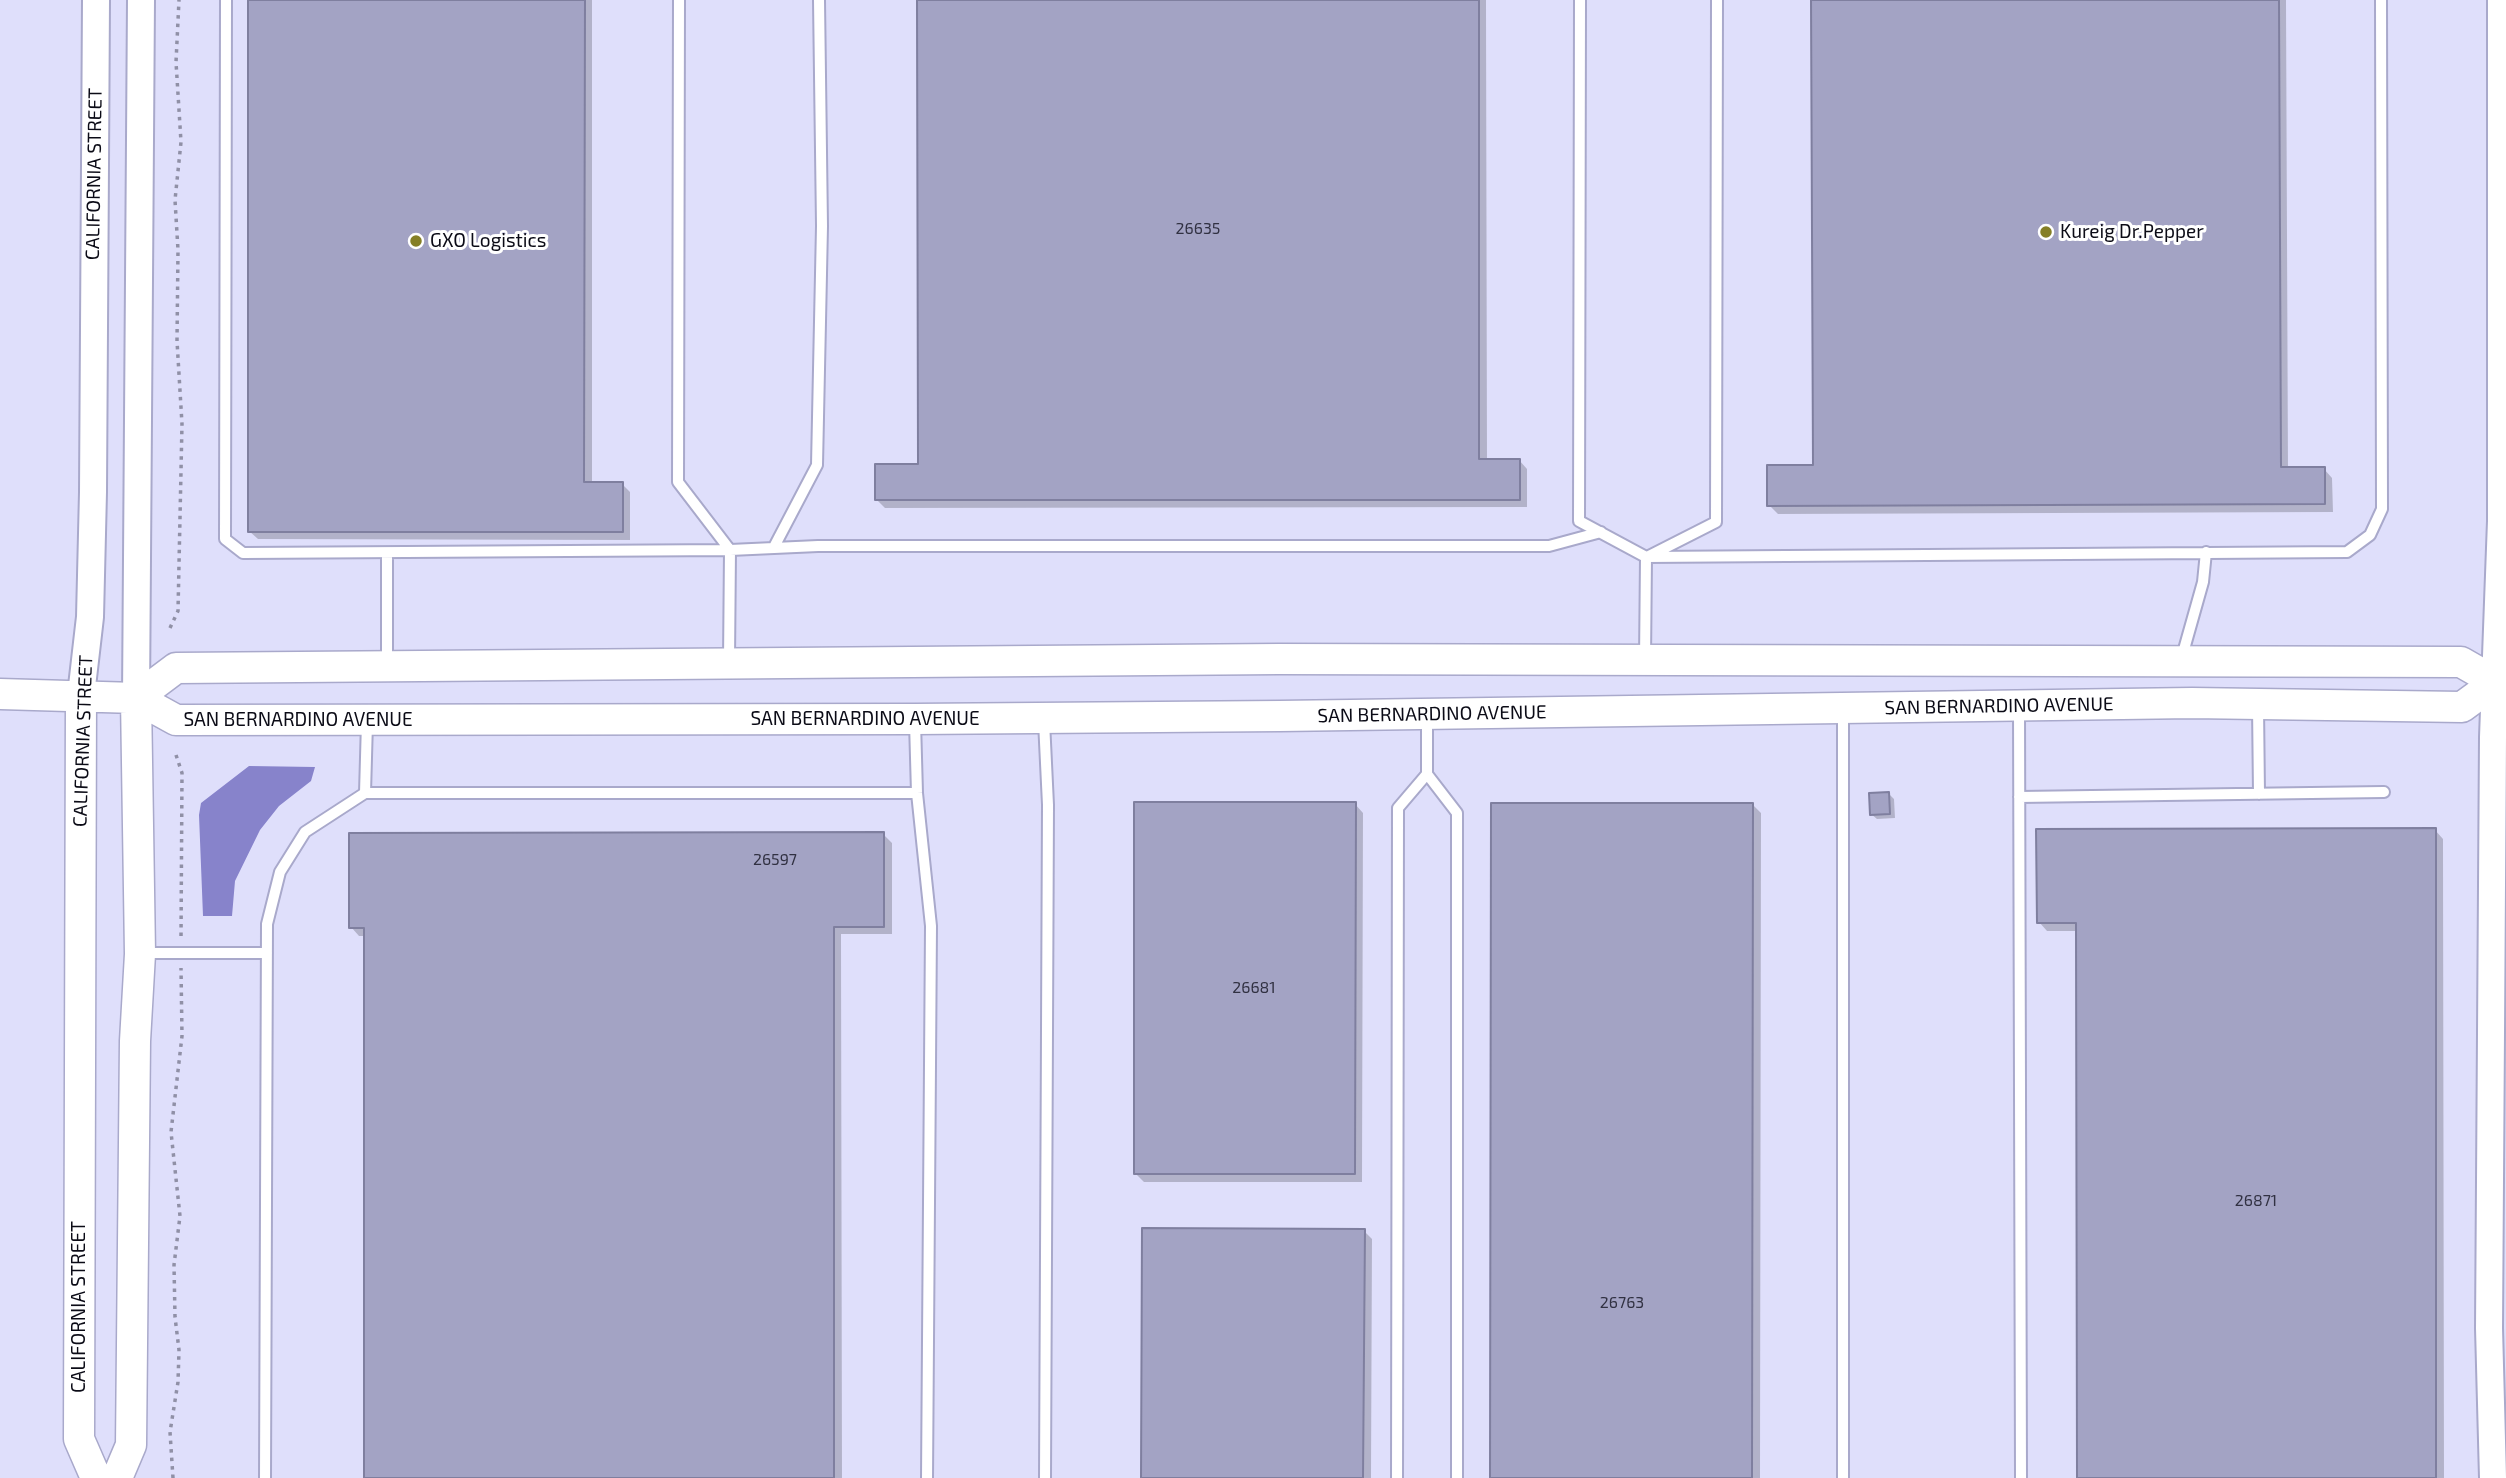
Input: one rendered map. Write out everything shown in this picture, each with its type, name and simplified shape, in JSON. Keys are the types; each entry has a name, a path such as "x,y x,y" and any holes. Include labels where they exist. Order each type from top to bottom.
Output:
{"main road":[{"path":"0,694 136,698 176,668 1279,659 2461,662 2501,682"},
{"name":"SAN BERNARDINO AVENUE","path":"136,698 176,720 915,719 2019,705 2462,706 2501,682"},
{"name":"CALIFORNIA STREET","path":"81,695 79,1438 96,1478"},
{"path":"117,1478 131,1444 135,1041 140,954 136,698"}],"street":[{"name":"CALIFORNIA STREET","path":"81,695 90,617 93,492 96,0"},
{"path":"136,698 141,0"},
{"path":"2493,1478 2493,737 2501,682 2501,0"}],"lane":[{"path":"226,0 225,539 243,553 730,550 774,547 1549,545 1601,532"},
{"path":"679,0 678,482 730,550 729,664"},
{"path":"774,547 817,465 822,226 819,0"},
{"path":"1580,0 1579,521 1646,557 2347,552 2370,535 2382,509 2381,0"},
{"path":"1646,557 1716,522 1717,0"},
{"path":"2180,663 2203,582 2206,552"},
{"path":"387,553 387,666"},
{"path":"1646,557 1646,660"},
{"path":"2258,704 2259,794"},
{"path":"2019,705 2021,1478"},
{"path":"1843,708 1843,1478"},
{"path":"1427,714 1427,774 1457,813 1457,1478"},
{"path":"1044,718 1048,805 1045,1478"},
{"path":"915,719 916,793 931,926 927,1478"},
{"path":"365,793 367,721"},
{"path":"1397,1478 1398,808 1427,774"},
{"path":"2019,797 2384,792"},
{"path":"265,1478 267,924 280,872 305,832 365,793 916,793"},
{"path":"140,954 267,953"}],"path":[{"path":"170,628 177,611 182,424 177,341 175,200 181,142 176,62 179,0"},
{"path":"173,1478 170,1432 178,1382 179,1350 174,1265 180,1216 171,1132 182,1036 183,773 176,755"}],"shaded area":[{"path":"249,766 315,767 311,781 279,806 260,830 235,881 232,916 203,916 199,815 201,803"}],"building":[{"name":"GXO Logistics","path":"248,0 585,0 584,482 623,482 623,532 248,532"},
{"path":"917,0 1479,0 1479,459 1520,459 1520,500 875,500 875,464 918,464"},
{"name":"Kureig Dr.Pepper","path":"1811,0 2279,0 2281,467 2325,467 2325,504 1767,506 1767,465 1813,465"},
{"path":"1889,792 1890,814 1870,815 1869,793"},
{"path":"1134,802 1356,802 1355,1174 1134,1174"},
{"path":"1491,803 1753,803 1752,1478 1490,1478"},
{"path":"2436,828 2436,1478 2077,1478 2076,923 2037,923 2036,829"},
{"path":"884,832 884,927 834,927 834,1478 364,1478 364,928 349,928 349,833"},
{"path":"1142,1228 1365,1229 1363,1478 1141,1478"}],"place":[{"name":"Kureig Dr.Pepper","path":"2046,232"},
{"name":"GXO Logistics","path":"416,241"}]}
